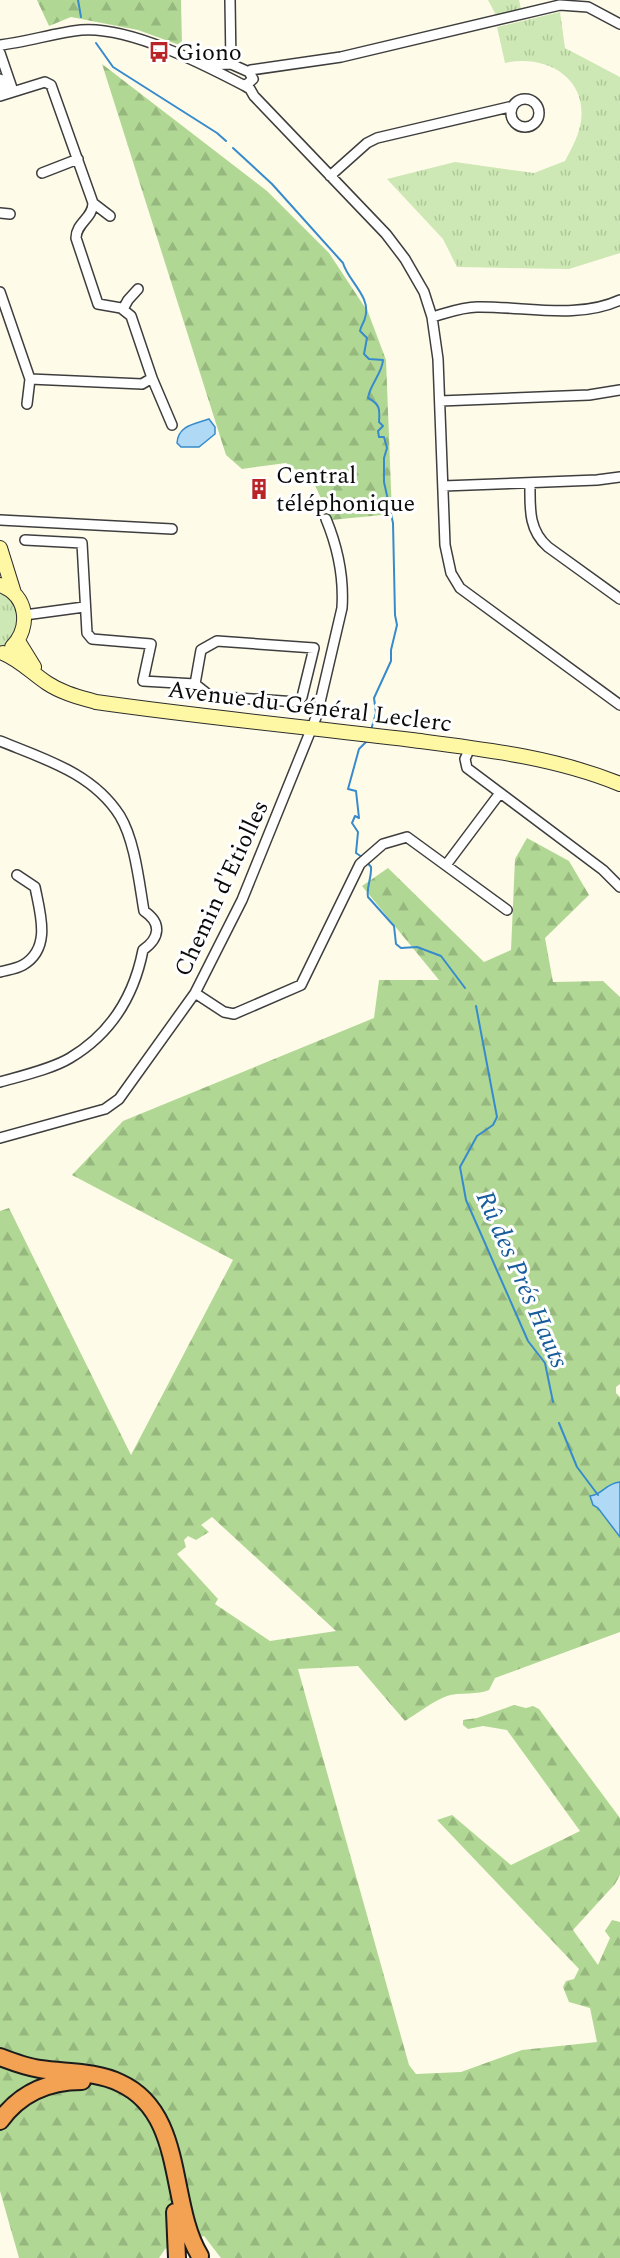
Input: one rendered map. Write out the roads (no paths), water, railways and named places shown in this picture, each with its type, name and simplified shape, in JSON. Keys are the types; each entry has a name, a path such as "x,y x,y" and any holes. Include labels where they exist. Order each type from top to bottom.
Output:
{"highway":[{"path":"0,2057 39,2069 99,2076 122,2083 138,2094 154,2113 164,2131 187,2227 200,2256"},
{"path":"0,2121 25,2096 40,2087 66,2081 103,2084 133,2100 147,2115 160,2140 177,2225 177,2258"}],"main road":[{"path":"0,548 14,593 25,615 18,641 2,653"},
{"path":"0,585 14,593"},
{"name":"Avenue du Général Leclerc","path":"18,641 33,666 49,678 69,689 97,697 554,755 620,776"},
{"name":"Avenue du Général Leclerc","path":"2,653 16,659 47,683 67,693 96,702 313,725"},
{"name":"Avenue du Général Leclerc","path":"370,732 558,764 620,784"}],"street":[{"path":"230,0 231,64"},
{"path":"249,72 370,51 560,4 588,7 620,24"},
{"path":"0,45 83,30 104,31 143,40 207,65 250,89 254,96 386,234 405,259 424,292 432,317 438,359 447,558 451,573 460,588 620,705"},
{"path":"0,53 6,94"},
{"path":"207,65 231,64 249,72 253,79 245,86"},
{"path":"0,79 6,94"},
{"path":"6,94 45,82 51,86 93,203 92,212 77,228 76,238 98,304 123,309 130,316 172,425"},
{"path":"330,176 367,143 377,138 512,108"},
{"path":"42,173 78,159"},
{"path":"93,203 110,216"},
{"path":"123,309 138,289"},
{"path":"0,292 30,379 27,404"},
{"path":"432,317 475,307 574,310 599,308 620,300"},
{"path":"30,379 142,384 152,378"},
{"path":"440,401 589,395 620,390"},
{"path":"443,486 597,480 620,477"},
{"path":"530,483 530,512 538,537 548,547 620,599"},
{"name":"Chemin d'Etiolles","path":"0,1138 105,1109 119,1099 195,993 242,900 313,725 342,608 343,594 337,546 326,519"},
{"path":"0,520 172,529"},
{"path":"25,540 82,543 87,633 92,639 151,645 143,681 195,684 210,696 297,702 302,697 314,648 217,641 201,650 195,684"},
{"path":"25,615 84,607"},
{"path":"0,741 77,773 101,793 121,818 132,848 144,911 154,917 158,930 152,943 143,950 139,970 123,1008 99,1036 69,1059 0,1082"},
{"path":"470,748 465,759 467,768 603,870 620,887"},
{"path":"446,865 500,793"},
{"path":"195,993 224,1012 234,1014 301,985 360,864 383,844 407,837 507,910"},
{"path":"0,972 23,965 34,954 42,939 43,925 35,887 18,875"}],"water":[{"path":"209,419 215,427 215,434 199,447 181,447 177,443 180,432 184,429"},
{"path":"620,1482 620,1537 598,1508 593,1505 590,1496"}],"waterway":[{"name":"Rû des Prés Hauts","path":"78,0 81,17"},
{"name":"Rû des Prés Hauts","path":"96,43 113,67 226,141"},
{"name":"Rû des Prés Hauts","path":"233,148 272,184 343,263 365,303 365,318 360,331 367,338 364,354 369,359 383,360 381,370 368,398 378,407 379,422 383,426 378,431 379,437 384,437 387,448 384,458 384,482 393,523 397,625 391,650 391,661 374,698 376,713 371,730"},
{"name":"Rû des Prés Hauts","path":"362,857 356,853 358,832 352,823 355,816 359,818 356,791 348,789 359,749 367,741"},
{"name":"Rû des Prés Hauts","path":"366,861 371,867 368,897 394,926 396,944 401,948 417,947 441,956 465,988"},
{"name":"Rû des Prés Hauts","path":"476,1006 497,1117 493,1125 477,1136 460,1167 466,1200 528,1341 545,1363 553,1402"},
{"name":"Rû des Prés Hauts","path":"559,1423 577,1467 598,1495"}],"place":[{"name":"Giono","path":"159,52"},
{"name":"Central téléphonique","path":"259,489"}]}
